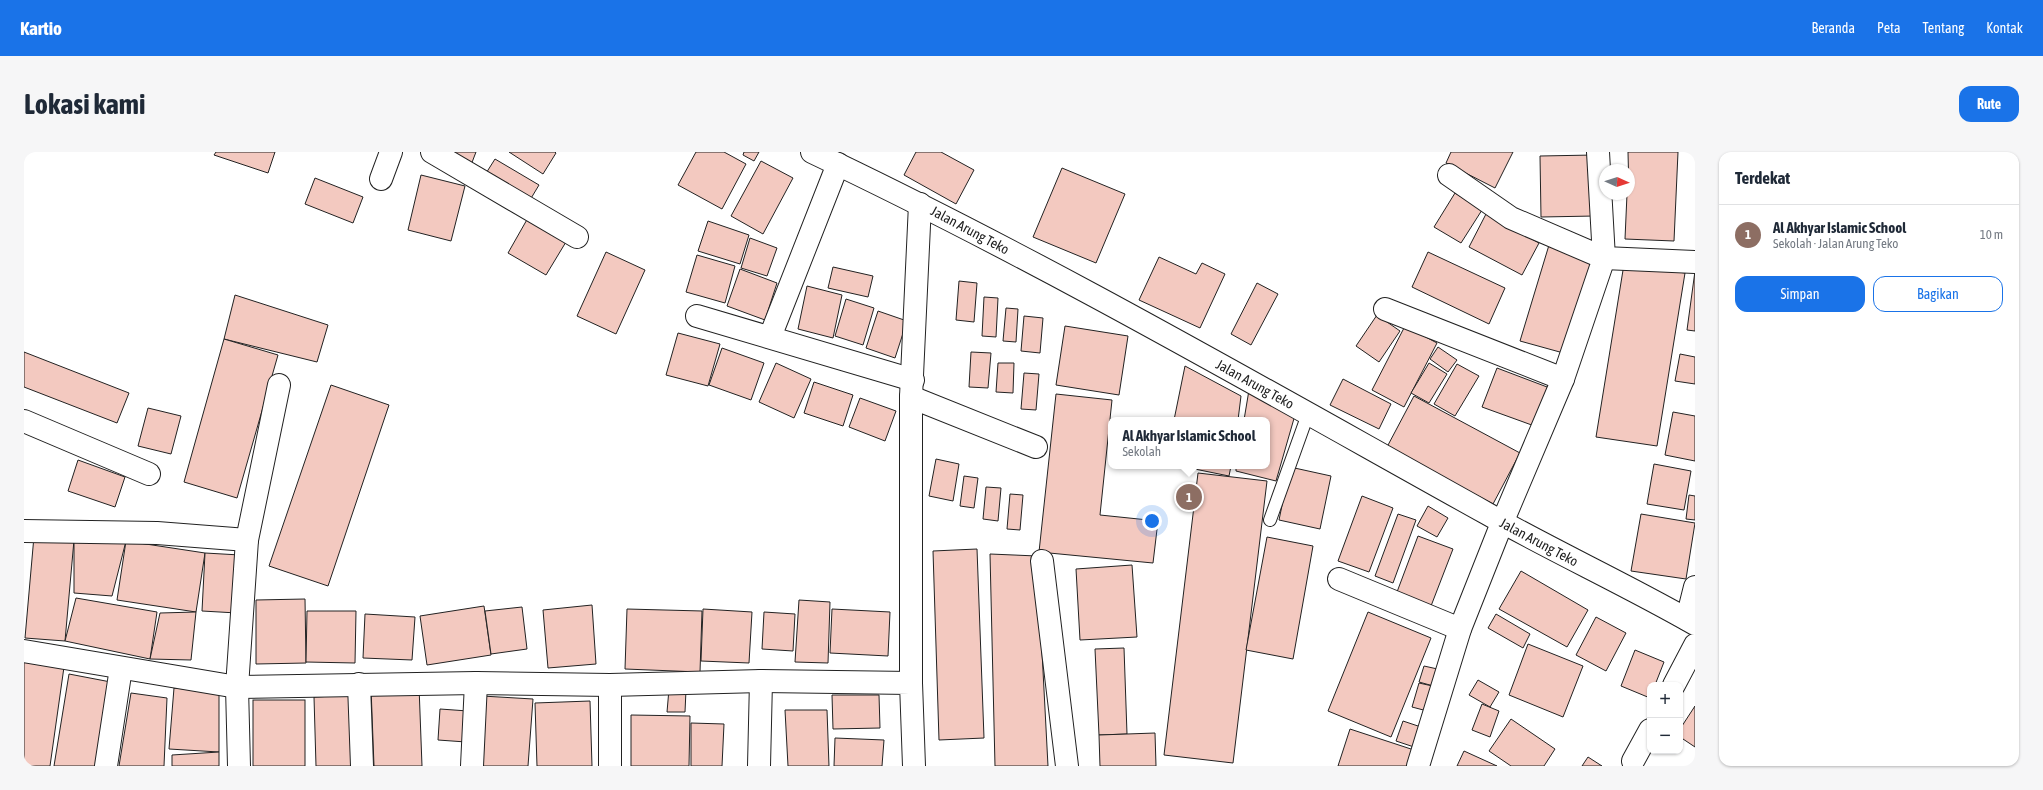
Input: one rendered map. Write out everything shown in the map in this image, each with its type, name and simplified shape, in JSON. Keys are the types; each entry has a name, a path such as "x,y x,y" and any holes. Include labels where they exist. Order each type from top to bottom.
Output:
{"street":[{"path":"381,179 391,152"},
{"path":"432,152 577,237"},
{"name":"Jalan Arung Teko","path":"812,152 920,204 1186,345 1502,523 1691,621"},
{"path":"1418,766 1460,629 1502,523 1563,379 1604,258 1598,152"},
{"path":"770,337 838,164"},
{"path":"1449,175 1511,218 1604,258 1695,262"},
{"path":"914,766 911,683 912,388 920,204"},
{"path":"1385,309 1563,379"},
{"path":"698,316 770,337 912,388 1036,447"},
{"path":"239,766 237,687 247,540 279,385"},
{"path":"24,420 149,474"},
{"path":"24,531 157,533 247,540"},
{"path":"1042,561 1068,766"},
{"path":"1339,579 1460,629"},
{"path":"1691,621 1695,587"},
{"path":"1676,682 1695,645"},
{"path":"24,651 237,687 476,683 610,685 761,681 911,683"},
{"path":"106,766 121,668"},
{"path":"759,766 761,681"},
{"path":"472,766 476,683"},
{"path":"359,684 362,766"},
{"path":"610,685 610,766"},
{"path":"1634,761 1647,736"}],"lane":[{"path":"1270,520 1308,414"}],"building":[{"path":"216,152 275,152 268,173 214,155"},
{"path":"444,152 476,152 471,165"},
{"path":"509,152 555,152 556,153 543,174"},
{"path":"696,152 724,152 746,164 722,209 678,185"},
{"path":"744,152 759,152 754,161 743,155"},
{"path":"916,152 941,152 974,170 956,204 904,175"},
{"path":"1451,152 1513,152 1495,188 1446,163"},
{"path":"1628,152 1678,152 1674,241 1625,239 1627,200 1635,200 1635,164 1628,164"},
{"path":"1594,155 1595,216 1541,217 1540,156"},
{"path":"495,159 539,185 527,205 483,178"},
{"path":"761,161 793,178 763,234 731,216"},
{"path":"1062,168 1125,194 1096,263 1033,237"},
{"path":"421,175 465,186 451,241 408,230"},
{"path":"315,178 363,197 353,223 305,204"},
{"path":"1455,193 1482,210 1461,243 1434,227"},
{"path":"533,209 572,232 546,275 508,253"},
{"path":"1486,214 1539,243 1522,275 1469,247"},
{"path":"708,221 749,235 740,264 698,251"},
{"path":"750,238 777,248 767,276 741,268"},
{"path":"1549,245 1595,258 1567,354 1520,341"},
{"path":"606,252 645,270 616,334 577,316"},
{"path":"1428,252 1505,288 1489,324 1412,287"},
{"path":"697,255 735,266 725,303 686,292"},
{"path":"1159,257 1196,274 1202,263 1225,274 1200,328 1139,300"},
{"path":"1624,264 1685,273 1657,446 1596,437"},
{"path":"833,267 873,276 868,297 828,288"},
{"path":"740,269 777,283 765,320 727,306"},
{"path":"1695,271 1695,331 1687,330"},
{"path":"959,281 977,283 974,322 956,320"},
{"path":"1257,283 1278,294 1251,345 1231,334"},
{"path":"807,286 842,295 833,338 798,329"},
{"path":"235,295 328,325 317,362 224,339"},
{"path":"984,297 998,298 996,337 982,336"},
{"path":"846,299 874,308 863,345 835,336"},
{"path":"1006,308 1018,309 1016,342 1003,341"},
{"path":"878,311 907,321 895,358 866,348"},
{"path":"1377,315 1400,331 1379,362 1356,346"},
{"path":"1024,316 1043,318 1040,353 1021,351"},
{"path":"1065,326 1128,336 1119,395 1056,385"},
{"path":"1405,326 1437,343 1404,407 1372,390"},
{"path":"678,333 720,344 708,386 666,375"},
{"path":"224,339 278,355 237,498 184,482"},
{"path":"1438,347 1457,360 1448,372 1430,359"},
{"path":"722,348 764,363 751,400 709,385"},
{"path":"24,352 129,393 117,423 24,387"},
{"path":"971,352 991,353 988,388 969,387"},
{"path":"1680,354 1695,357 1695,384 1675,381"},
{"path":"776,363 811,379 794,418 759,402"},
{"path":"998,363 1014,363 1013,393 996,392"},
{"path":"1429,363 1447,374 1429,403 1411,393"},
{"path":"1457,364 1479,376 1455,416 1434,404"},
{"path":"1185,366 1241,396 1238,417 1175,417"},
{"path":"1497,368 1555,390 1540,428 1482,407"},
{"path":"1024,373 1039,374 1036,410 1021,409"},
{"path":"1343,379 1391,404 1379,429 1330,405"},
{"path":"814,382 853,395 843,426 804,413"},
{"path":"331,385 389,405 328,586 269,566"},
{"path":"1249,390 1295,415 1276,481 1236,471 1236,469 1270,469 1270,417 1244,417"},
{"path":"1056,394 1112,400 1110,417 1108,417 1108,438 1100,515 1158,521 1153,563 1039,552"},
{"path":"1414,396 1520,453 1493,504 1387,447"},
{"path":"860,398 896,411 885,441 849,427"},
{"path":"148,408 181,416 171,454 138,446"},
{"path":"1673,412 1695,416 1695,461 1665,455"},
{"path":"936,459 959,464 953,501 929,496"},
{"path":"78,460 125,477 115,507 68,491"},
{"path":"1654,464 1691,471 1684,510 1647,504"},
{"path":"1290,467 1331,476 1320,529 1279,520"},
{"path":"1195,469 1230,469 1229,476"},
{"path":"1198,473 1267,481 1233,763 1164,755"},
{"path":"964,476 978,478 974,508 960,506"},
{"path":"986,487 1001,488 998,521 983,519"},
{"path":"1010,494 1023,495 1020,530 1007,529"},
{"path":"1689,495 1695,496 1695,520 1686,519"},
{"path":"1362,496 1393,508 1369,572 1338,561"},
{"path":"1428,506 1448,518 1437,537 1417,526"},
{"path":"1398,514 1416,520 1393,583 1375,576"},
{"path":"1641,514 1695,523 1686,579 1631,571"},
{"path":"34,536 74,540 65,641 25,638"},
{"path":"1418,536 1453,549 1431,606 1397,592"},
{"path":"1267,537 1313,546 1293,659 1246,650"},
{"path":"74,540 126,541 112,596 74,593"},
{"path":"126,541 205,553 196,612 117,600"},
{"path":"977,549 984,738 939,740 933,551"},
{"path":"205,553 240,555 237,613 202,611"},
{"path":"990,554 1037,556 1048,766 995,766"},
{"path":"1132,565 1137,637 1080,640 1076,569"},
{"path":"1521,571 1588,610 1567,647 1499,609"},
{"path":"76,598 157,612 150,659 65,641"},
{"path":"305,599 306,663 256,664 256,600"},
{"path":"799,600 830,602 828,663 795,662"},
{"path":"592,605 596,664 548,668 543,610"},
{"path":"484,606 491,655 427,665 420,616"},
{"path":"522,607 527,649 491,654 485,611"},
{"path":"627,609 702,611 700,672 625,669"},
{"path":"703,609 752,612 749,663 701,661"},
{"path":"832,609 890,612 888,656 830,653"},
{"path":"307,611 356,611 355,663 306,662"},
{"path":"196,612 191,660 150,659 160,613"},
{"path":"764,612 795,614 793,651 762,649"},
{"path":"1368,612 1431,638 1391,737 1328,711"},
{"path":"365,614 415,617 412,660 363,658"},
{"path":"1496,614 1530,634 1523,648 1488,628"},
{"path":"1596,617 1626,633 1606,671 1576,655"},
{"path":"1528,644 1583,666 1563,717 1509,695"},
{"path":"1124,648 1127,734 1099,735 1095,649"},
{"path":"1635,650 1664,662 1656,682 1647,682 1647,697 1621,686"},
{"path":"24,662 64,667 50,766 24,766"},
{"path":"1424,666 1442,670 1437,687 1419,682"},
{"path":"69,674 116,683 102,766 54,766"},
{"path":"1478,680 1499,692 1490,707 1469,695"},
{"path":"1419,683 1437,687 1431,712 1412,707"},
{"path":"419,686 422,766 374,766 371,688"},
{"path":"174,688 219,692 219,752 169,749"},
{"path":"669,689 686,690 685,712 667,712"},
{"path":"131,693 167,698 164,766 119,766"},
{"path":"356,695 357,766 316,766 314,697"},
{"path":"832,695 879,695 880,728 833,729"},
{"path":"482,696 533,699 528,766 477,766"},
{"path":"253,700 305,700 305,766 253,766"},
{"path":"590,701 592,766 537,766 535,703"},
{"path":"1482,704 1499,711 1490,737 1472,730"},
{"path":"1695,706 1695,747 1683,739 1683,724"},
{"path":"440,709 468,711 466,742 438,740"},
{"path":"785,710 827,710 829,766 788,766"},
{"path":"631,715 690,716 689,766 631,766"},
{"path":"1511,719 1555,749 1544,766 1511,766 1489,751"},
{"path":"1403,721 1424,728 1417,748 1396,741"},
{"path":"691,723 724,724 722,766 691,766"},
{"path":"1350,729 1414,750 1409,766 1338,766"},
{"path":"1155,733 1156,766 1100,766 1099,735"},
{"path":"835,738 884,740 882,766 834,766"},
{"path":"1464,751 1497,766 1457,766"},
{"path":"219,752 219,766 172,766 172,755"},
{"path":"1588,757 1602,766 1582,766"}],"place":[{"name":"Al Akhyar Islamic School","path":"1189,497"}]}
